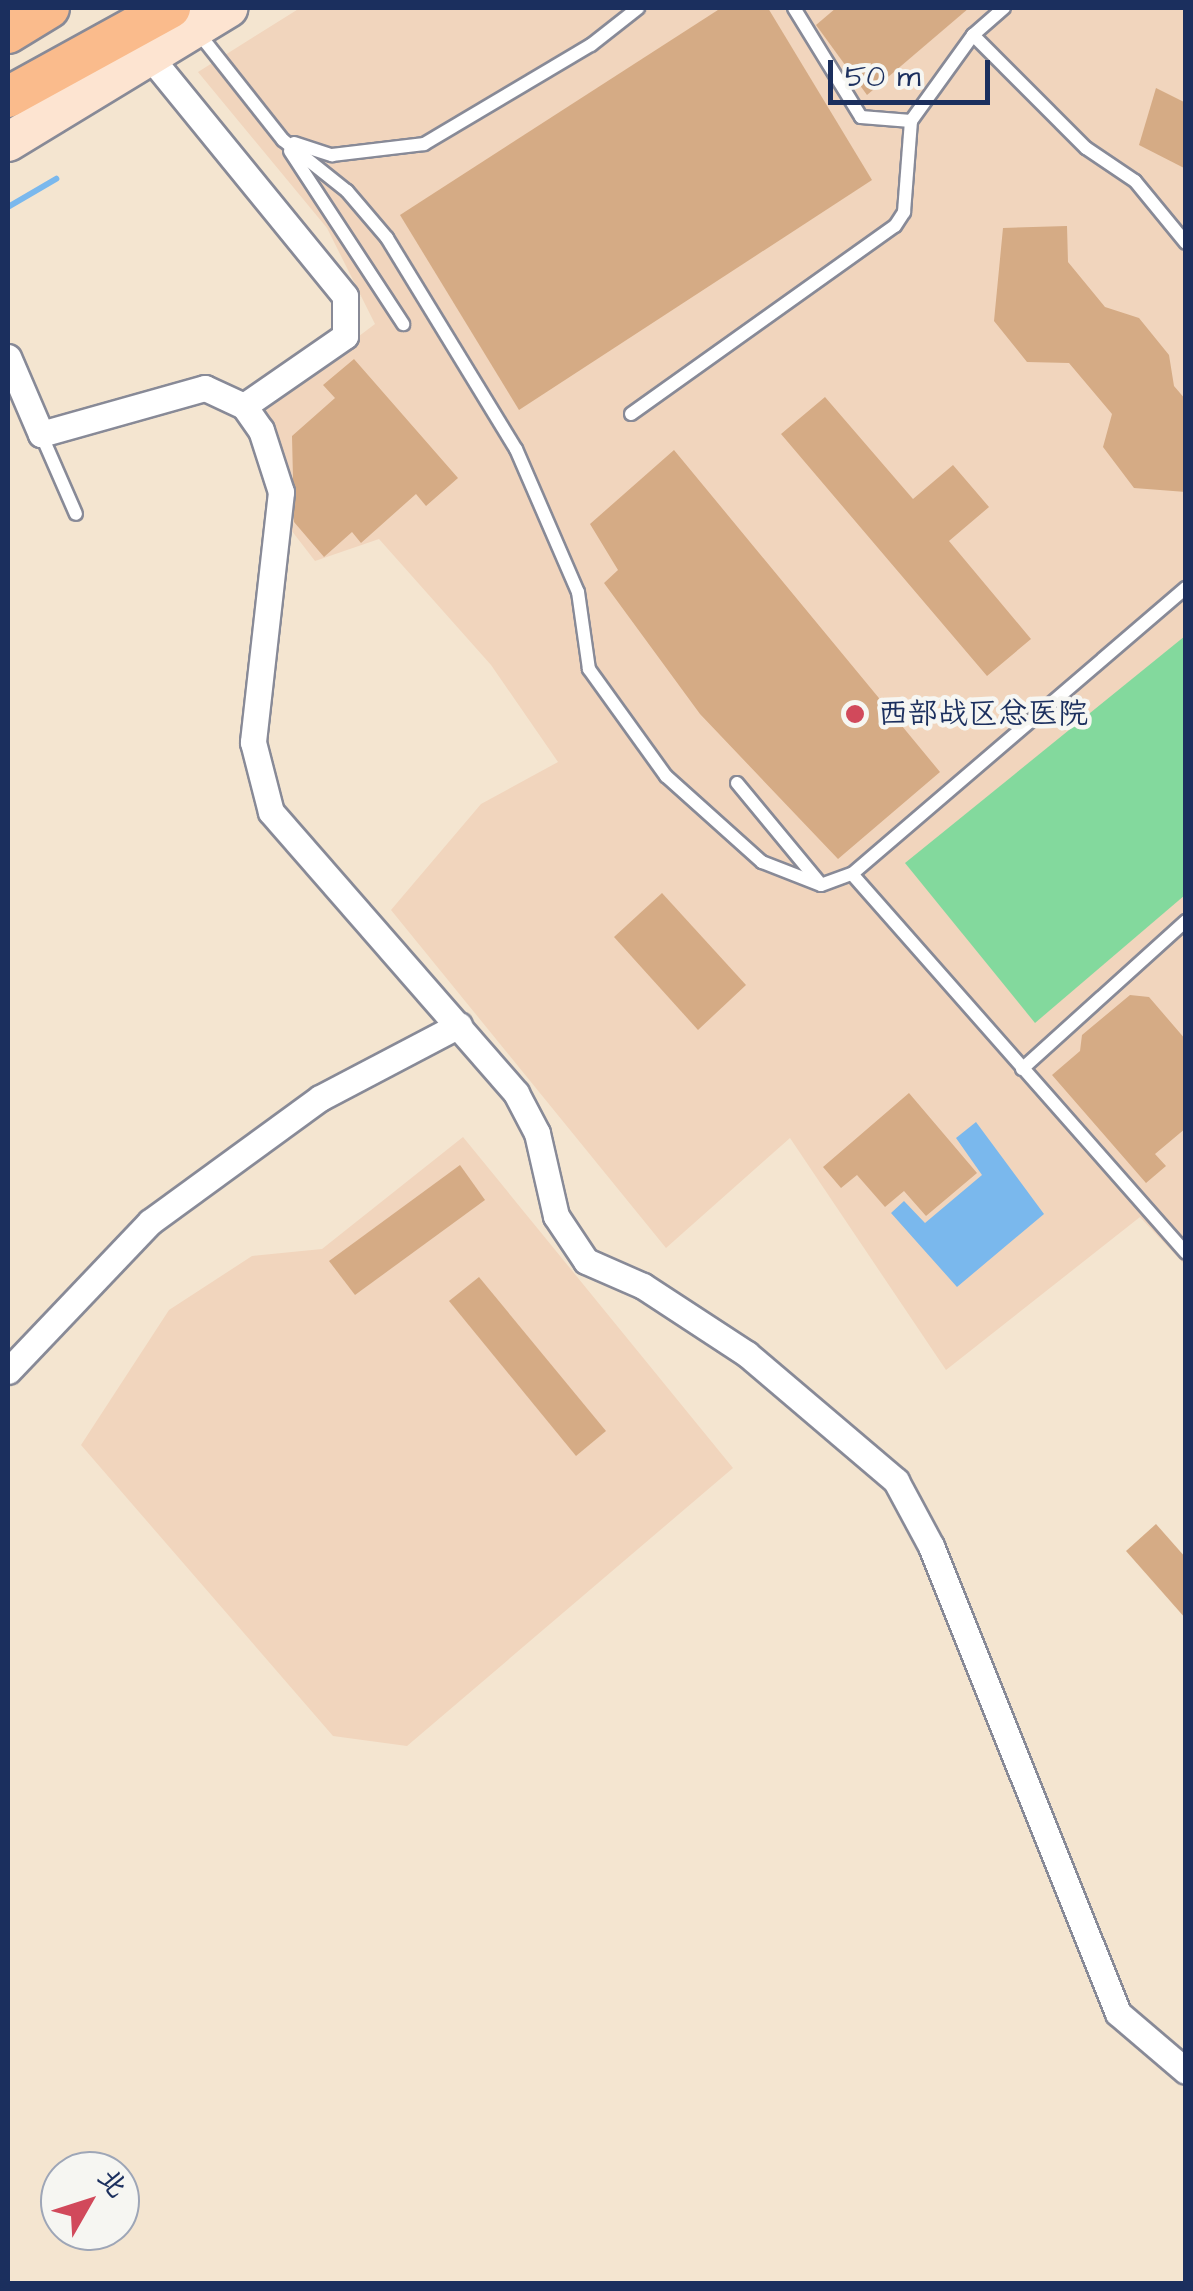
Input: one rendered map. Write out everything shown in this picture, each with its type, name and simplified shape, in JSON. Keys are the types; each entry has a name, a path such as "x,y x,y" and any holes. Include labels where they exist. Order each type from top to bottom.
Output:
{"main road":[{"path":"8,32 48,8"},
{"path":"8,97 139,43 181,14"}],"street":[{"path":"181,14 228,8"},
{"path":"8,142 139,43 345,296 345,336 244,406"},
{"path":"8,356 40,434 204,388 244,406 266,441 282,492 253,742 271,812 516,1093 537,1133 556,1216 586,1261 643,1286 747,1354 896,1481 930,1546 1118,2013 1186,2071"},
{"path":"8,1371 150,1222 320,1098 459,1024"}],"lane":[{"path":"283,140 332,155 424,144 591,44 638,8"},
{"path":"794,8 861,118 911,122"},
{"path":"630,414 896,226 904,212 911,122 973,35 1004,8"},
{"path":"181,14 283,140 403,324"},
{"path":"973,35 1086,148 1135,181 1186,243"},
{"path":"283,140 347,191 387,238 516,448 578,592 589,670 666,776 762,862 820,884 852,874 1186,588"},
{"path":"40,434 76,514"},
{"path":"737,783 820,884"},
{"path":"852,874 1186,1253"},
{"path":"1022,1069 1186,920"}],"shaded area":[{"name":"西部战区总医院","path":"300,8 1185,8 1185,1265 1140,1217 946,1370 790,1138 666,1248 391,910 481,804 558,762 491,665 379,539 315,561 288,526 261,410 375,324 327,228 198,72"},
{"path":"463,1137 733,1468 407,1746 333,1736 81,1445 169,1310 252,1256 322,1249"}],"green space":[{"path":"1185,636 1185,895 1035,1023 905,863"}],"water":[{"path":"976,1122 1044,1214 957,1287 891,1213 904,1201 925,1223 982,1175 956,1138"}],"building":[{"path":"721,8 768,8 872,180 519,410 400,215"},
{"path":"836,8 969,8 867,95 816,25"},
{"path":"1156,88 1186,103 1186,169 1139,145"},
{"path":"1067,226 1068,262 1105,307 1139,318 1169,355 1174,386 1186,400 1186,492 1134,488 1103,447 1112,414 1069,363 1027,362 994,321 1003,228"},
{"path":"354,359 458,478 426,506 416,494 361,543 352,532 324,557 294,522 292,436 335,398 323,385"},
{"path":"825,397 913,499 953,465 989,507 949,541 1031,639 987,676 781,434"},
{"path":"674,450 940,772 838,859 700,714 604,583 618,570 590,524"},
{"path":"662,893 746,985 698,1030 614,937"},
{"path":"1130,995 1149,997 1186,1040 1186,1128 1155,1154 1166,1166 1146,1183 1052,1075 1080,1051 1082,1035"},
{"path":"909,1093 977,1173 926,1216 904,1191 885,1207 857,1175 841,1188 823,1167"},
{"path":"460,1165 485,1200 355,1295 329,1261"},
{"path":"479,1277 606,1431 576,1456 449,1301"},
{"path":"1156,1524 1186,1558 1186,1619 1126,1551"}],"waterway":[{"path":"8,207 56,179"}],"place":[{"name":"西部战区总医院","path":"855,714"}]}
